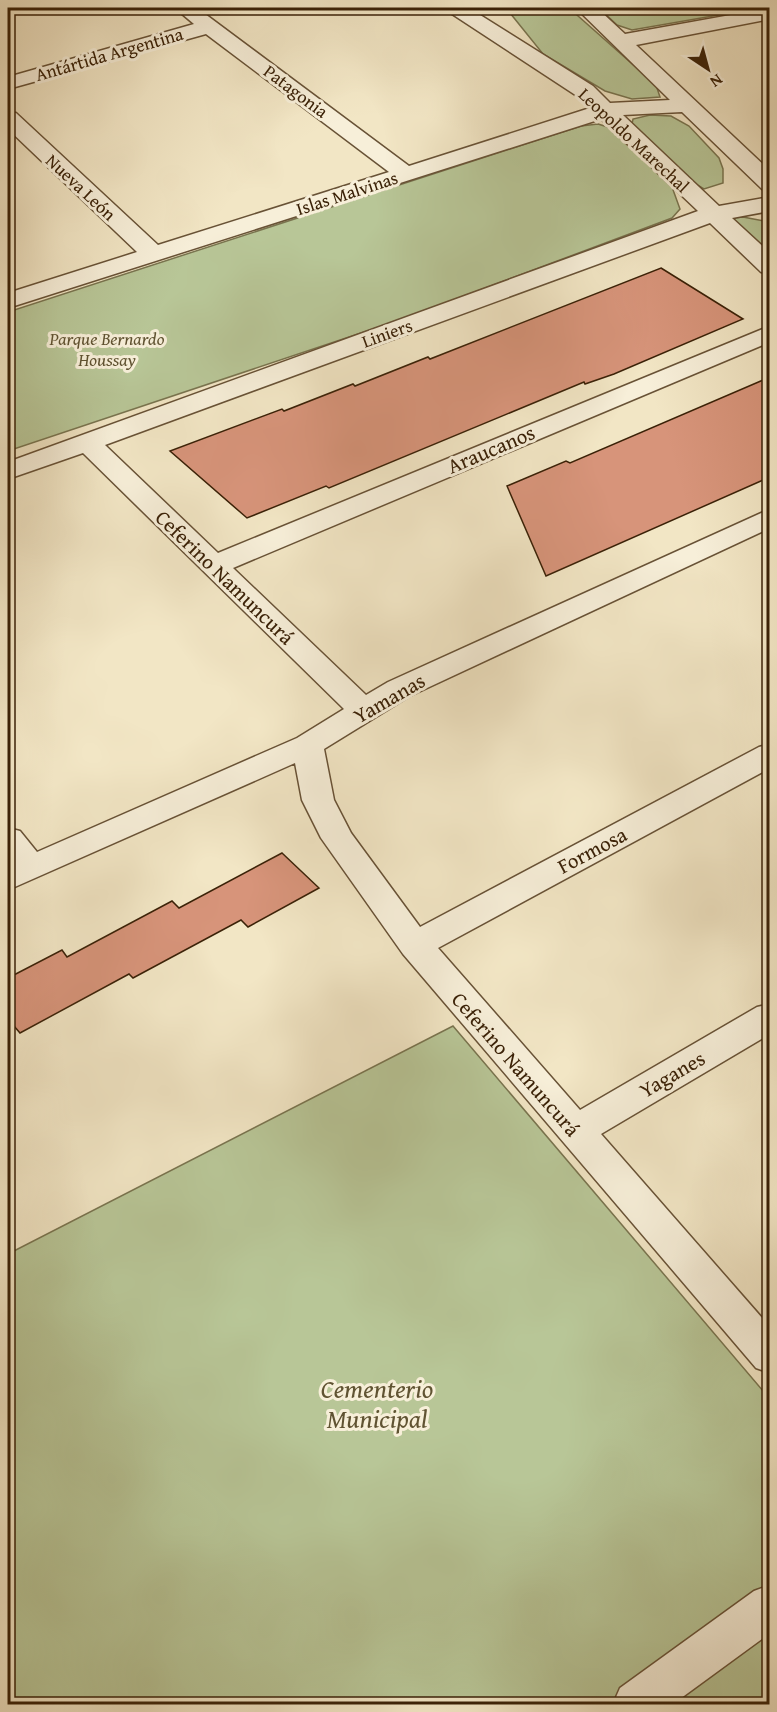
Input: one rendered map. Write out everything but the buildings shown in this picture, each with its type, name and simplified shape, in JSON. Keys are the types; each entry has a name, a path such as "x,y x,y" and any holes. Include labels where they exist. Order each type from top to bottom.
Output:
{"street":[{"name":"Patagonia","path":"185,8 406,174"},
{"name":"Leopoldo Marechal","path":"456,8 585,91 770,267"},
{"path":"586,8 770,184"},
{"path":"622,41 770,13"},
{"path":"509,17 533,57"},
{"name":"Antártida Argentina","path":"8,83 210,26"},
{"name":"Islas Malvinas","path":"8,301 606,110 690,105"},
{"name":"Nueva León","path":"8,118 154,255"},
{"name":"Liniers","path":"8,471 712,214 770,204"},
{"name":"Araucanos","path":"213,566 770,333"},
{"name":"Ceferino Namuncurá","path":"87,442 364,711"},
{"name":"Yamanas","path":"19,873 308,745 399,688 770,517"},
{"name":"Ceferino Namuncurá","path":"308,745 318,800 337,838 415,945 574,1132 770,1356"},
{"name":"Formosa","path":"415,945 770,754"},
{"path":"8,839 19,873"},
{"name":"Yaganes","path":"574,1132 770,1017"},
{"path":"636,1704 770,1606"}],"green space":[{"path":"506,8 569,8 656,85 660,97 632,99 605,91 543,54"},
{"path":"599,8 759,8 632,30 617,25"},
{"path":"650,115 671,116 689,126 719,158 723,169 723,183 704,189 694,183 632,124 633,119"},
{"name":"Parque Bernardo Houssay","path":"598,124 611,128 672,187 680,209 672,218 397,321 8,451 8,312 581,126"},
{"path":"743,217 769,222 769,251 729,222 730,218"},
{"name":"Cementerio Municipal","path":"453,1026 769,1398 769,1704 8,1704 8,1254"}]}
